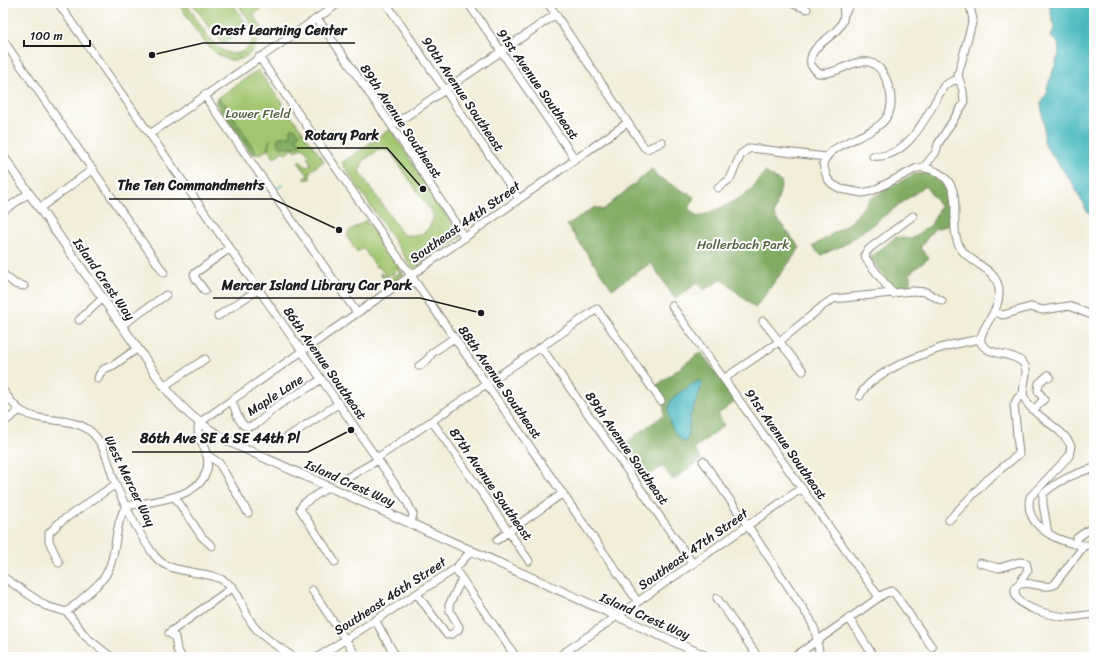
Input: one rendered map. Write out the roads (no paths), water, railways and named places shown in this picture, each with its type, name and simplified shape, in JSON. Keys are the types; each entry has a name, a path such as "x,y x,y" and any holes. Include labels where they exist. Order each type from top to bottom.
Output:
{"main road":[{"name":"Island Crest Way","path":"3,156 164,386 177,403 199,423 224,440 708,657"}],"street":[{"name":"86th Avenue Southeast","path":"58,3 410,507 413,519 411,524"},
{"path":"150,134 204,95 339,3"},
{"name":"90th Avenue Southeast","path":"386,3 519,199"},
{"name":"91st Avenue Southeast","path":"468,3 575,159"},
{"path":"548,3 644,147 647,149 662,142"},
{"path":"791,3 806,9"},
{"path":"842,3 845,13"},
{"path":"851,3 840,26 813,51 811,56 811,65 818,73 826,74 859,63 872,64 880,69 886,79 890,104 884,119 869,134 834,149 826,156 823,164 829,181 841,189 862,192 872,191 912,171 924,167 936,152 942,139 964,105 963,92 958,80 959,67 973,19 969,3"},
{"path":"392,126 556,14"},
{"name":"89th Avenue Southeast","path":"317,18 392,126 465,238"},
{"path":"3,40 164,273"},
{"name":"88th Avenue Southeast","path":"259,57 638,602"},
{"path":"873,156 884,157 910,141 944,86 952,80 958,80"},
{"path":"204,95 357,313"},
{"name":"Southeast 44th Street","path":"199,423 303,352 627,123"},
{"path":"718,188 730,179 741,154 750,148 826,156"},
{"path":"924,167 940,173 946,178 953,190 956,206 954,227 957,242 967,256 992,274 998,282 1000,296 995,312 983,331 980,339 983,346 989,351 1013,357 1021,361 1025,366 1026,373 1023,393 1025,398 1034,410 1066,437 1071,446 1069,456 1033,492 1029,503 1029,511 1034,523 1048,533 1074,544 1083,547 1094,545"},
{"path":"40,208 93,169"},
{"path":"3,211 29,193"},
{"path":"893,294 866,259 866,254 870,248 913,216"},
{"path":"205,291 196,280 194,274 230,248"},
{"path":"3,274 15,284 24,286"},
{"path":"218,316 259,289"},
{"path":"725,378 780,341 833,299 926,292 942,301"},
{"path":"122,326 166,295"},
{"path":"78,320 103,298"},
{"name":"91st Avenue Southeast","path":"672,306 725,378 879,597"},
{"path":"995,312 1003,315 1030,307 1043,310 1069,306 1094,316"},
{"path":"345,479 377,460 597,309 661,402"},
{"path":"763,321 803,371"},
{"path":"419,366 432,353 454,338"},
{"path":"860,396 870,382 905,363 938,348 980,339"},
{"name":"89th Avenue Southeast","path":"541,347 693,564"},
{"path":"98,379 99,375 104,369 114,365 138,348"},
{"path":"164,386 205,359"},
{"path":"1034,410 1044,399 1038,387 1043,378 1048,375 1050,377"},
{"name":"Maple Lane","path":"232,401 242,423 246,426 252,426 274,408 302,393 321,378"},
{"name":"West Mercer Way","path":"3,391 20,410 38,417 76,424 91,432 103,449 126,506 158,560 169,566 218,578 232,587"},
{"path":"949,520 986,482 1019,454 1014,405 1023,393"},
{"path":"286,438 338,404"},
{"path":"3,423 20,410"},
{"name":"87th Avenue Southeast","path":"432,421 529,561"},
{"path":"67,612 105,576 111,559 120,516 126,506 175,497 192,489 201,480 206,467 206,454 198,432 199,423"},
{"path":"206,454 219,462 248,513"},
{"path":"703,461 810,619 818,640 820,657"},
{"path":"1048,533 1043,504 1043,494 1050,487 1066,478 1082,471 1094,468"},
{"path":"60,563 49,541 49,533 60,522 116,484"},
{"path":"328,487 303,504 300,509 335,562"},
{"name":"Southeast 47th Street","path":"558,657 802,488"},
{"path":"497,540 563,493"},
{"path":"175,497 202,537 212,546"},
{"path":"1074,544 1077,538 1094,526"},
{"path":"1019,584 1029,583 1047,588 1054,585 1083,547"},
{"name":"Southeast 46th Street","path":"318,657 455,568 471,551"},
{"path":"980,563 998,568 1019,562 1026,563 1028,570 1016,586 1014,592 1016,597 1022,602 1042,612 1071,617 1094,614"},
{"path":"455,568 516,657"},
{"path":"3,577 46,606 67,612 83,634 111,657"},
{"path":"417,594 446,635 452,634 458,630 459,627 450,611 449,605 462,579"},
{"path":"182,657 177,650 175,637 169,633 232,587 254,626 267,638 293,657"},
{"path":"312,590 357,657"},
{"path":"794,657 879,597 892,592 896,594 932,647"},
{"path":"717,598 758,657"},
{"path":"849,618 874,657"},
{"path":"376,620 392,656"}],"water":[{"path":"1049,3 1094,3 1094,217 1088,213 1071,181 1044,144 1044,124 1041,103 1048,91 1047,88 1059,54 1058,43 1051,37 1054,28"},
{"path":"700,380 702,385 690,417 688,437 685,442 676,435 670,424 668,411 669,405 671,400 676,395"}],"waterway":[{"path":"277,189 282,185"}],"place":[{"name":"Crest Learning Center","path":"152,55"},
{"name":"Rotary Park","path":"423,189"},
{"name":"The Ten Commandments","path":"339,230"},
{"name":"Mercer Island Library Car Park","path":"481,313"},
{"name":"86th Ave SE & SE 44th Pl","path":"351,430"}],"park label":[{"name":"Lower Field","path":"258,113"},
{"name":"Hollerbach Park","path":"743,244"}]}
